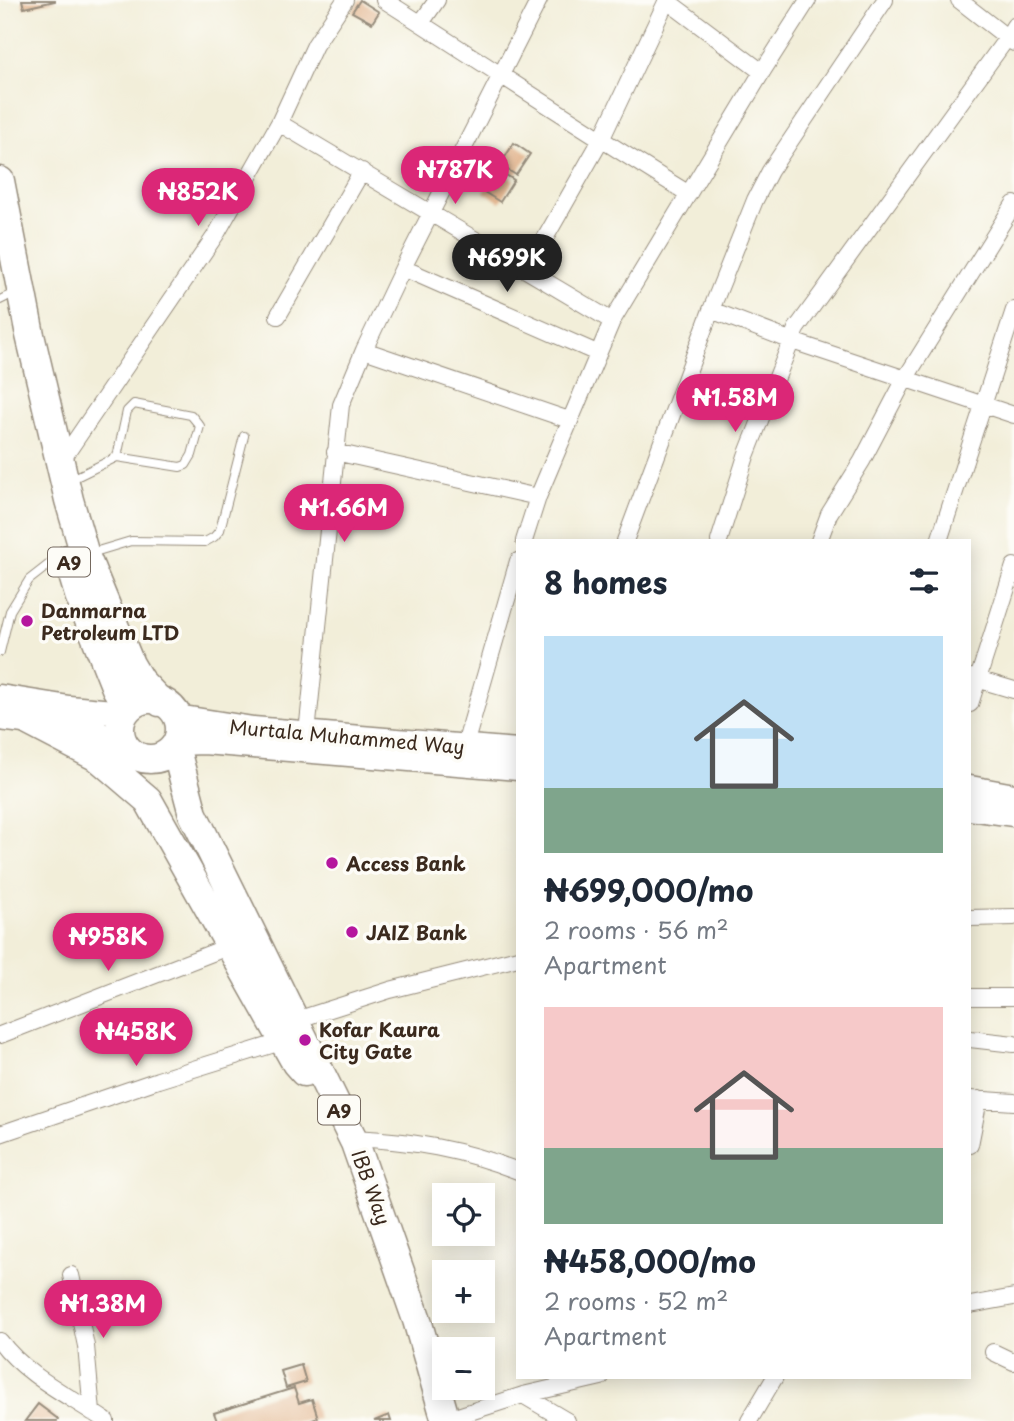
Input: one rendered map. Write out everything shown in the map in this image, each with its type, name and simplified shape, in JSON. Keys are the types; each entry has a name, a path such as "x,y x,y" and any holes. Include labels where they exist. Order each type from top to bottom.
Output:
{"highway":[{"name":"A9","path":"0,181 24,342 39,413 49,496 130,664 172,727"},
{"name":"A9","path":"0,267 3,299 24,342"},
{"name":"A9","path":"39,413 62,473 76,553 79,595 126,711 120,726 136,752"},
{"path":"126,711 145,700 172,727 158,758 136,752"},
{"path":"30,722 99,758 148,800 230,946 290,1030"},
{"name":"IBB Way","path":"172,727 193,814 290,1030 340,1111 353,1138 456,1419"},
{"name":"IBB Way","path":"136,752 193,814"}],"main road":[{"path":"0,697 69,708 126,711"},
{"path":"0,718 87,729 136,752"},
{"name":"Murtala Muhammed Way","path":"172,727 220,725 516,751"},
{"name":"Murtala Muhammed Way","path":"172,727 204,742 516,768"},
{"path":"971,788 1014,796"},
{"path":"971,808 1014,814"}],"street":[{"path":"62,473 217,233 279,123 316,45 345,0"},
{"path":"384,0 689,194"},
{"path":"421,23 438,0"},
{"path":"307,733 341,405 363,350 403,268 539,0"},
{"path":"527,270 601,140 666,0 762,72"},
{"path":"525,539 538,497 612,321 808,0"},
{"path":"626,539 755,200 770,171 885,0"},
{"path":"720,539 746,456 796,328 1012,36 959,0"},
{"path":"279,123 612,321"},
{"path":"278,316 362,171"},
{"path":"820,539 829,514 862,461 905,379 1014,204"},
{"path":"403,268 597,353"},
{"path":"711,310 792,341 1014,415"},
{"path":"940,539 1014,310"},
{"path":"363,350 569,420"},
{"path":"335,452 538,497"},
{"path":"1014,566 973,678 1014,690"},
{"path":"465,745 516,568"},
{"path":"971,918 1014,917"},
{"path":"0,1035 230,946"},
{"path":"0,1134 158,1080 390,990 516,958"},
{"path":"971,997 1014,997"},
{"path":"971,1040 1014,1044"},
{"path":"971,1134 974,1099 1014,1102"},
{"path":"353,1138 408,1141 488,1159 516,1170"},
{"path":"71,1275 81,1313 99,1416"},
{"path":"971,1305 1014,1297"},
{"path":"0,1341 6,1350 39,1378 99,1416"},
{"path":"993,1352 1014,1362"},
{"path":"456,1419 558,1382 584,1379"},
{"path":"749,1421 774,1379"},
{"path":"523,1395 567,1421"}],"lane":[{"path":"62,473 117,457 180,467 186,465 192,455 200,426 191,415 134,404 127,411 117,457"},
{"path":"0,652 10,611 29,580 76,553 131,541 205,542 214,537 220,530 244,436"}],"building":[{"path":"22,0 55,0 55,1 24,8"},
{"path":"360,0 379,12 372,23 352,12"},
{"path":"514,143 530,154 516,175 500,165"},
{"path":"498,170 514,180 500,202 484,192"},
{"path":"301,1365 306,1382 286,1388 281,1371"},
{"path":"294,1388 299,1403 312,1399 318,1418 310,1421 217,1421 214,1413"},
{"path":"38,1404 58,1419 57,1421 25,1421"},
{"path":"389,1415 391,1421 374,1421"}],"place":[{"name":"Danmarna Petroleum LTD","path":"27,621"},
{"name":"Access Bank","path":"332,863"},
{"name":"JAIZ Bank","path":"352,932"},
{"name":"Kofar Kaura City Gate","path":"305,1040"}]}
